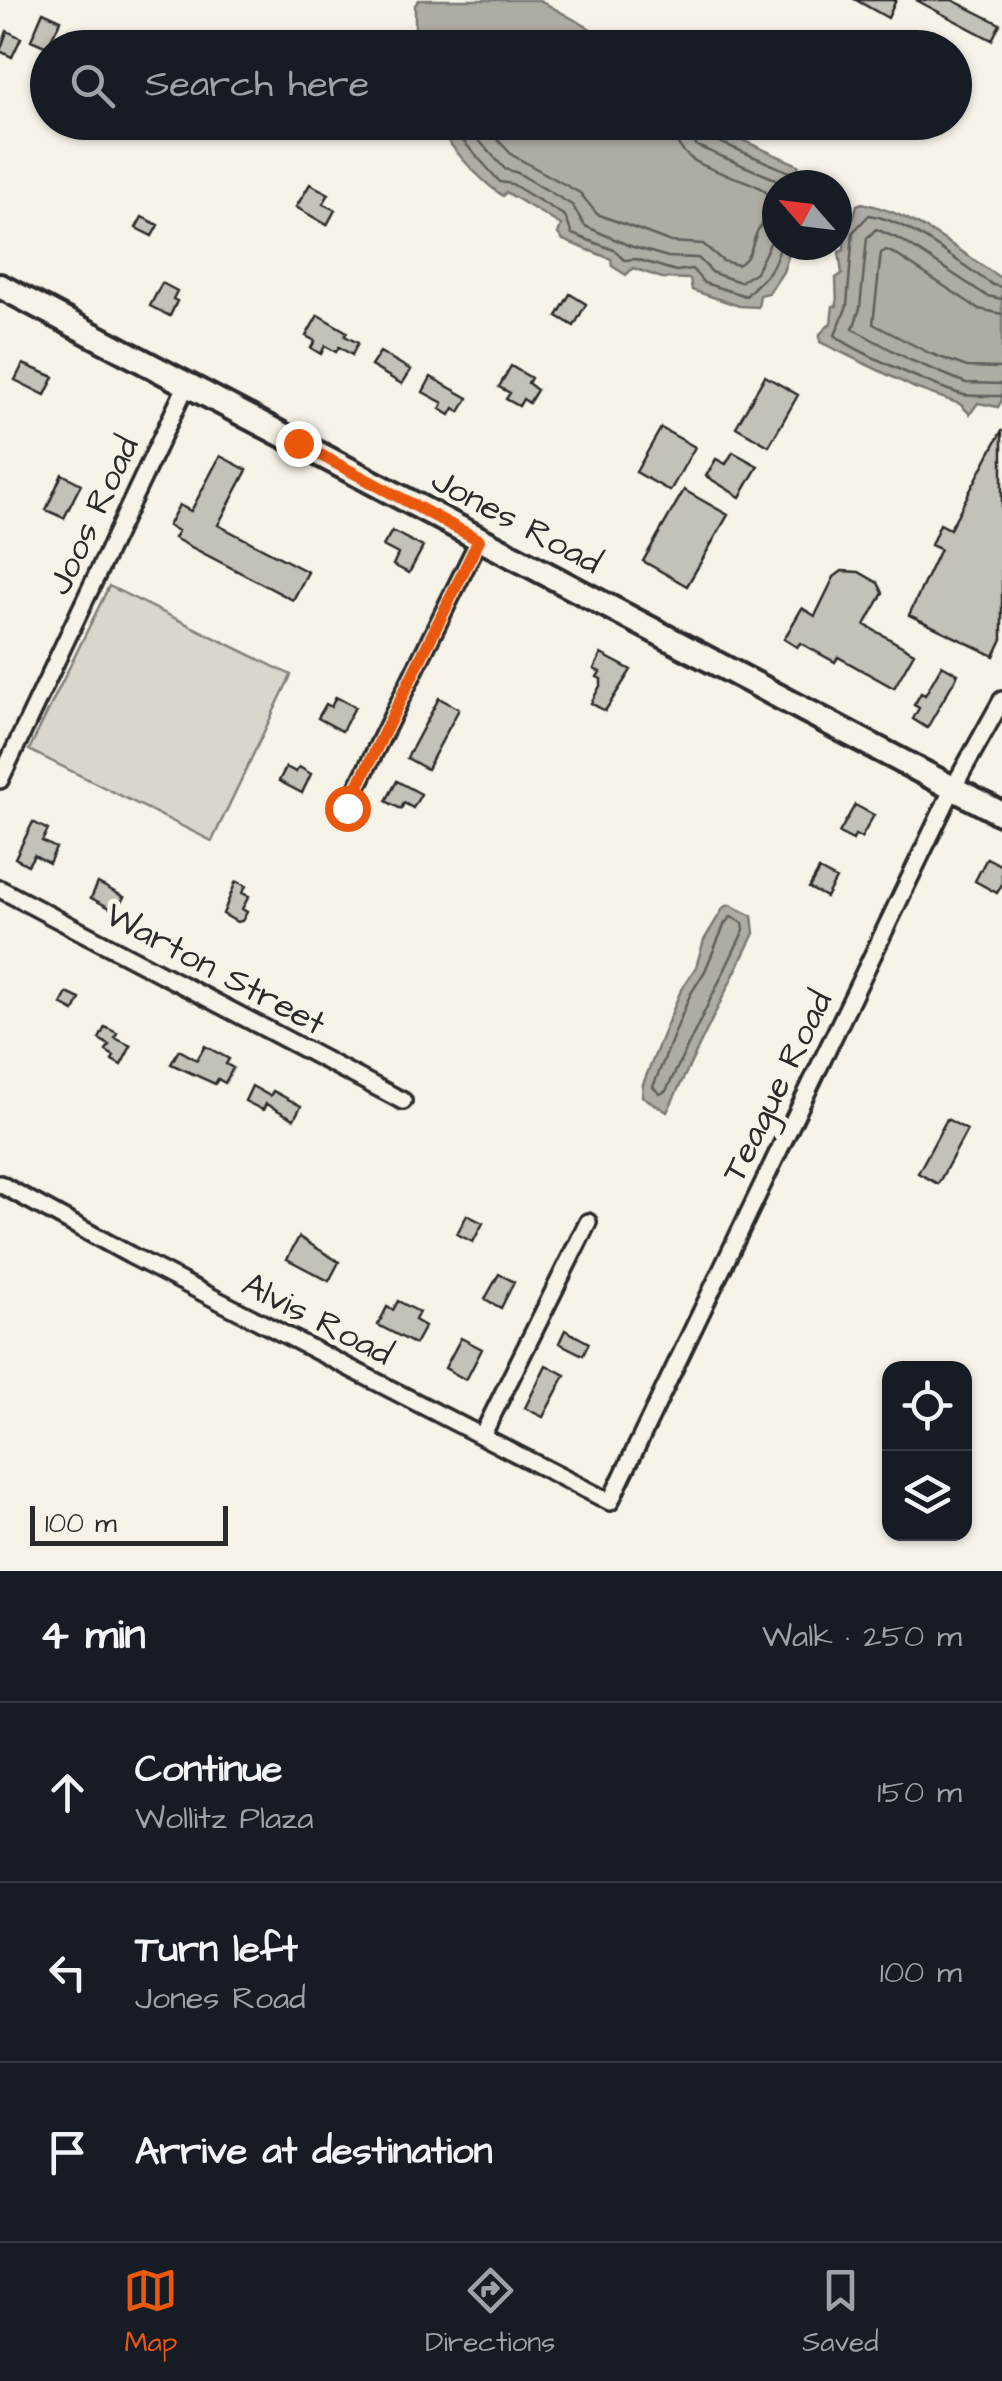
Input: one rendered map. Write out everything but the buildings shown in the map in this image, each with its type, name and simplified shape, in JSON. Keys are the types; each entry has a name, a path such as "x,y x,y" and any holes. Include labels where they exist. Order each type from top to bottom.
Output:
{"street":[{"name":"Jones Road","path":"0,286 1002,814"},
{"name":"Joos Road","path":"0,780 187,384"},
{"path":"347,808 479,540"},
{"name":"Teague Road","path":"610,1502 953,788 1002,700"},
{"name":"Warton Street","path":"0,889 403,1101"},
{"name":"Alvis Road","path":"0,1184 610,1502"},
{"path":"482,1436 588,1222"}],"shaded area":[{"path":"109,586 291,675 212,841 29,750"}],"water":[{"path":"419,0 539,0 593,30 415,30 415,5"},
{"path":"448,140 742,140 798,165 800,170 762,170 762,260 787,260 769,293 760,295 758,307 739,306 692,290 690,279 662,278 633,268 626,275 612,266 611,259 563,240 558,234 561,225 493,188"},
{"path":"857,205 881,208 918,224 1002,279 1002,400 998,407 978,403 970,414 960,404 915,388 820,342 820,334 831,323 833,306 837,306 840,260 852,260 852,220"},
{"path":"730,905 752,916 754,933 667,1112 642,1096 643,1084 681,990 696,967 704,940 724,907"}],"route":[{"path":"298,443 479,540 347,808"}]}
